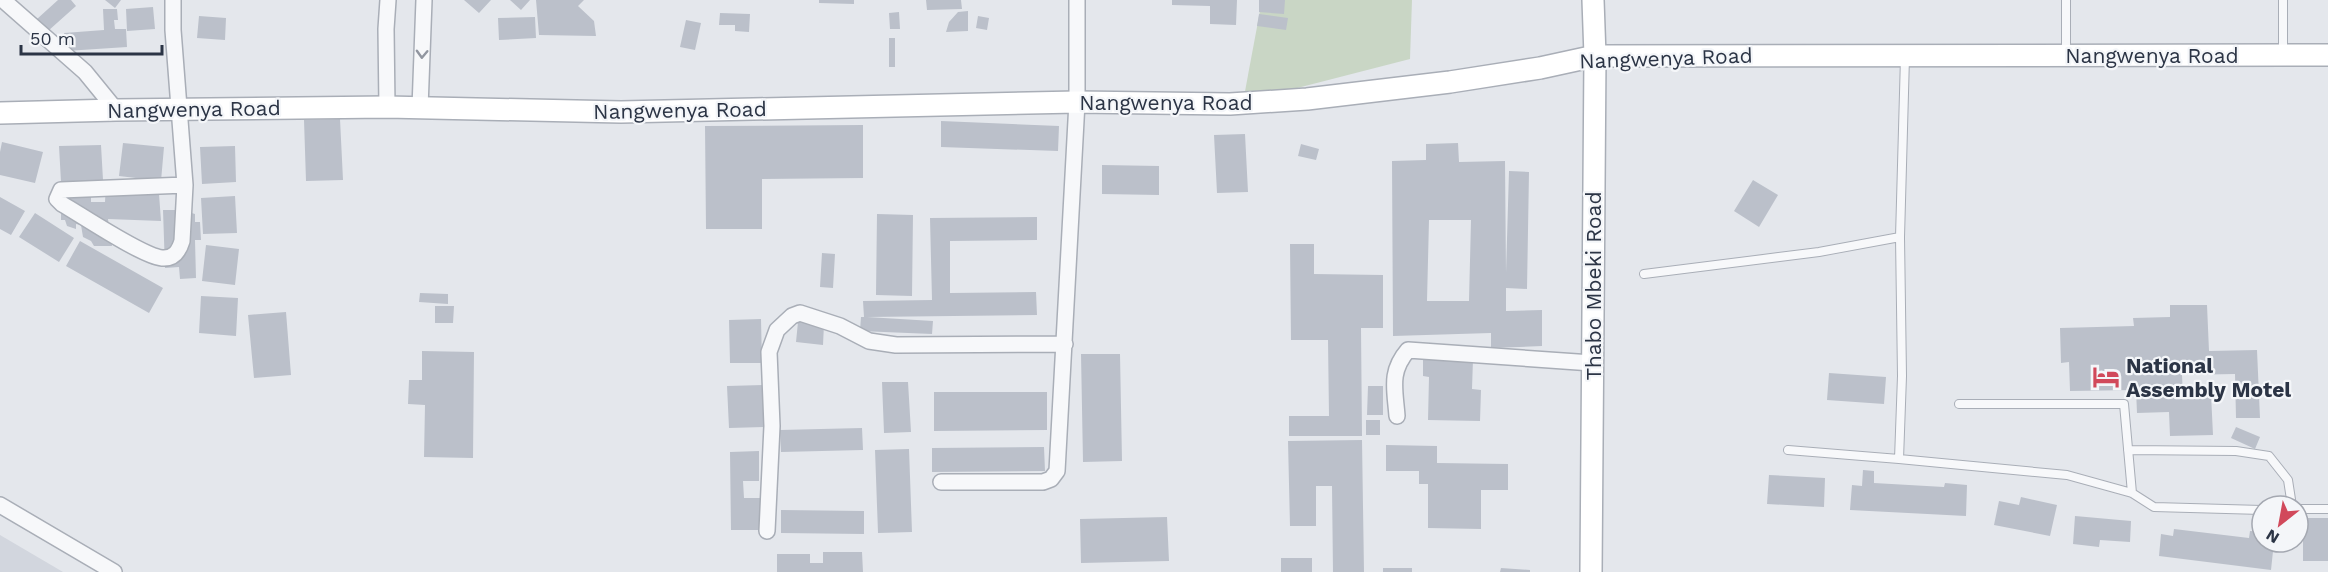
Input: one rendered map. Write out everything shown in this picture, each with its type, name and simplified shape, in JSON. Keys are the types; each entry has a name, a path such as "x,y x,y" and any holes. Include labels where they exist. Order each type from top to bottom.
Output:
{"main road":[{"name":"Thabo Mbeki Road","path":"1591,572 1595,56 1593,0"},
{"name":"Nangwenya Road","path":"0,113 387,107 621,112 1077,102 1230,104 1307,99 1450,82 1540,68 1595,56 2328,55"}],"street":[{"path":"3,0 85,72 116,110"},
{"path":"173,0 173,30 185,184 182,241 175,254 162,258 139,250 57,199 61,190 185,184"},
{"path":"387,107 388,0"},
{"path":"420,108 424,0"},
{"path":"941,482 1043,482 1051,479 1057,471 1077,102 1077,0"},
{"path":"767,531 772,426 769,352 777,330 792,316 800,314 840,326 869,340 896,345 1065,344"},
{"path":"1397,416 1394,371 1408,350 1592,363"},
{"path":"0,505 114,572"}],"lane":[{"path":"2066,0 2066,55"},
{"path":"2283,0 2283,55"},
{"path":"1899,459 1902,376 1900,237 1905,55"},
{"path":"1644,274 1819,252 1900,237"},
{"path":"1959,404 2124,404 2132,494"},
{"path":"1788,450 2067,475 2132,494 2154,507 2250,510"},
{"path":"2128,450 2236,451 2269,456 2288,480 2290,494"},
{"path":"2310,509 2328,509"}],"shaded area":[{"path":"0,535 63,572 0,572"}],"green space":[{"path":"1262,0 1412,0 1410,59 1243,102"}],"building":[{"path":"58,0 71,0 76,6 48,31 37,19"},
{"path":"105,0 121,0 115,8"},
{"path":"464,0 491,0 479,13"},
{"path":"510,0 530,0 521,10"},
{"path":"536,0 584,0 578,6 594,21 596,36 539,35"},
{"path":"819,0 854,0 854,4 819,3"},
{"path":"926,0 961,0 962,9 927,10"},
{"path":"1172,0 1237,0 1236,25 1210,24 1210,6 1172,5"},
{"path":"1259,0 1285,0 1284,14 1259,12"},
{"path":"153,7 155,29 127,31 126,9"},
{"path":"103,9 117,9 118,20 114,20 115,29 126,29 127,47 66,51 64,33 104,30"},
{"path":"968,11 968,31 946,32 949,22 958,12"},
{"path":"899,12 900,29 890,29 889,13"},
{"path":"720,13 750,14 749,32 735,31 735,25 719,25"},
{"path":"1259,14 1288,18 1286,30 1257,26"},
{"path":"199,16 226,18 225,40 197,38"},
{"path":"978,16 989,18 987,30 976,28"},
{"path":"535,17 536,38 499,40 498,18"},
{"path":"686,20 701,23 695,50 680,47"},
{"path":"889,38 895,38 895,67 889,67"},
{"path":"340,119 343,180 306,181 304,120"},
{"path":"941,121 1059,126 1058,151 941,147"},
{"path":"863,125 863,178 762,179 762,229 706,229 705,126"},
{"path":"1245,134 1248,192 1217,193 1214,135"},
{"path":"2,142 43,152 35,183 0,175"},
{"path":"123,143 164,147 161,181 119,176"},
{"path":"1458,143 1459,162 1505,161 1506,273 1509,171 1529,172 1527,289 1506,288 1506,311 1542,310 1542,346 1491,348 1491,333 1393,336 1392,161 1426,160 1426,144","holes":["1429,220 1471,220 1469,301 1427,301"]},
{"path":"1301,144 1319,149 1316,160 1298,156"},
{"path":"101,145 103,180 61,182 59,146"},
{"path":"235,146 236,182 202,184 200,147"},
{"path":"1102,165 1159,166 1159,195 1102,194"},
{"path":"1753,180 1778,195 1759,227 1734,211"},
{"path":"106,183 159,194 161,221 108,219 112,246 94,246 91,241 83,237 81,225 76,224 76,229 67,226 65,220 61,220 61,192 91,193 91,202 105,202"},
{"path":"235,196 237,233 203,234 201,198"},
{"path":"0,197 25,211 11,235 0,229"},
{"path":"163,210 181,210 195,214 195,222 200,222 201,240 195,240 196,278 180,279 179,267 165,268"},
{"path":"35,213 74,238 59,262 19,237"},
{"path":"877,214 913,215 912,296 876,295"},
{"path":"1037,217 1037,240 950,241 950,293 1036,292 1037,315 867,317 933,321 932,334 860,331 861,317 864,317 863,301 932,300 930,218"},
{"path":"80,241 163,288 149,313 66,266"},
{"path":"1290,244 1314,244 1314,274 1383,275 1383,328 1361,328 1362,436 1289,436 1289,416 1329,416 1328,340 1291,340"},
{"path":"206,245 239,249 235,285 202,281"},
{"path":"822,253 835,254 833,288 820,287"},
{"path":"420,293 448,294 448,304 419,302"},
{"path":"201,296 238,298 236,336 199,333"},
{"path":"2170,305 2207,305 2209,351 2257,350 2260,418 2236,418 2235,374 2182,375 2183,395 2211,394 2213,435 2170,436 2169,412 2137,413 2136,390 2070,391 2069,362 2061,363 2060,328 2134,326 2133,318 2170,317"},
{"path":"435,306 454,306 453,323 435,323"},
{"path":"286,312 291,375 254,378 248,315"},
{"path":"761,319 762,363 730,363 729,320"},
{"path":"798,322 824,324 823,345 796,342"},
{"path":"422,351 474,352 473,458 424,457 425,405 408,404 409,380 422,380"},
{"path":"1081,354 1120,354 1122,461 1083,462"},
{"path":"1423,358 1473,359 1472,389 1481,390 1480,421 1428,420 1429,377 1423,376"},
{"path":"1829,373 1886,377 1884,404 1827,400"},
{"path":"882,382 908,382 911,432 884,433"},
{"path":"763,385 765,427 729,428 727,386"},
{"path":"1368,386 1383,386 1383,415 1367,415"},
{"path":"934,392 1047,392 1047,430 934,431"},
{"path":"1366,420 1380,420 1380,435 1366,435"},
{"path":"2236,427 2260,437 2255,449 2231,438"},
{"path":"862,428 863,450 781,452 780,430"},
{"path":"1362,440 1364,572 1333,572 1332,486 1316,486 1316,526 1290,526 1288,441"},
{"path":"1386,445 1437,446 1437,463 1508,464 1508,490 1481,490 1481,529 1428,528 1428,484 1419,484 1419,471 1386,471"},
{"path":"1044,447 1045,471 932,472 932,448"},
{"path":"909,449 912,532 878,533 875,450"},
{"path":"759,451 759,481 743,481 744,498 761,498 762,530 731,530 730,452"},
{"path":"1863,470 1874,471 1874,483 1944,487 1945,483 1967,485 1966,516 1850,510 1852,485 1862,486"},
{"path":"1769,475 1825,478 1824,507 1767,504"},
{"path":"2021,497 2057,505 2050,536 1994,525 1999,501 2019,505"},
{"path":"781,510 864,511 864,534 781,533"},
{"path":"2075,516 2131,521 2130,542 2100,540 2099,547 2073,544"},
{"path":"1167,517 1169,561 1081,563 1080,519"},
{"path":"2310,518 2328,518 2328,561 2303,561 2303,554 2310,554"},
{"path":"2174,529 2249,538 2250,531 2250,554 2273,554 2271,570 2159,556 2161,534 2173,536"},
{"path":"823,552 862,552 863,572 777,572 777,554 810,554 810,563 823,563"},
{"path":"1281,558 1312,558 1312,572 1281,572"},
{"path":"1383,568 1412,568 1412,572 1383,572"},
{"path":"1501,568 1530,570 1530,572 1500,572"}],"place":[{"name":"National Assembly Motel","path":"2106,377"}]}
